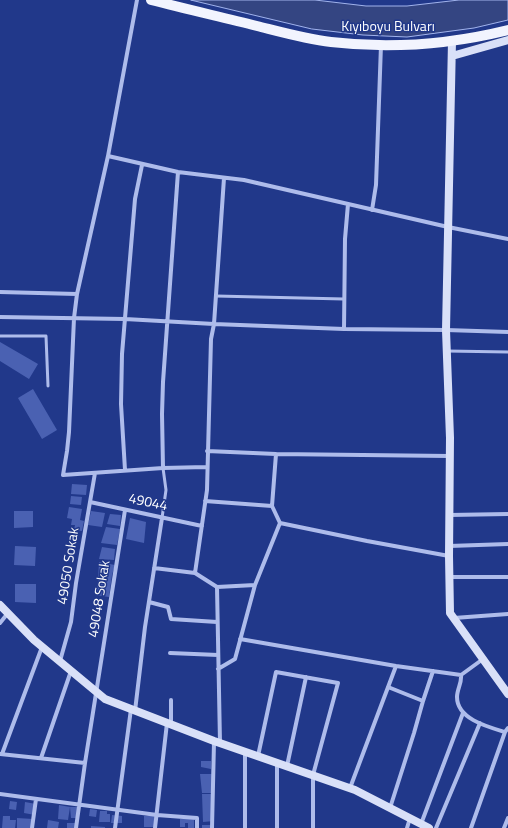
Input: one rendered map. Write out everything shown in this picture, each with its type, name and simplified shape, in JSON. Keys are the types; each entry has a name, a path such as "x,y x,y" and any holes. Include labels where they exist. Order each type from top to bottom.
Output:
{"main road":[{"name":"Kıyıboyu Bulvarı","path":"151,0 330,42 381,45 452,41 476,38 508,30"},
{"path":"452,56 508,40"},
{"path":"452,41 446,330 449,456 450,613 508,694"},
{"path":"0,605 34,640 105,699 217,742 350,788 425,826"}],"street":[{"path":"137,0 108,156 77,294 74,318 69,432 63,475 125,470 206,467"},
{"path":"372,210 376,185 381,45"},
{"path":"108,156 178,172 244,180 448,227 508,239"},
{"path":"125,470 121,379 135,199 142,165"},
{"path":"163,468 162,414 166,321 178,172"},
{"path":"195,573 207,490 206,467 211,339 214,324 224,178"},
{"path":"344,329 345,239 348,204"},
{"path":"0,292 77,294"},
{"path":"0,317 125,319 344,329 508,332"},
{"path":"207,451 276,454 449,456"},
{"path":"218,669 235,659 255,585 280,523 272,506 276,454"},
{"name":"49050 Sokak","path":"60,662 71,622 95,473"},
{"path":"205,501 272,506"},
{"name":"49044","path":"90,502 202,526"},
{"name":"49048 Sokak","path":"76,828 125,510"},
{"path":"449,515 508,514"},
{"path":"115,828 162,518"},
{"path":"280,523 449,556"},
{"path":"449,546 508,544"},
{"path":"154,568 195,573 217,587 255,585"},
{"path":"449,577 508,577"},
{"path":"212,828 217,742 217,587"},
{"path":"149,602 168,607 171,619 217,622"},
{"path":"0,623 8,613"},
{"path":"454,618 508,614"},
{"path":"240,639 396,666 461,675 483,659"},
{"path":"42,647 1,754 85,762"},
{"path":"170,653 218,655"},
{"path":"350,788 396,666"},
{"path":"41,758 71,671"},
{"path":"390,808 414,733 422,701 433,671"},
{"path":"258,756 276,672 338,683 313,775 313,828"},
{"path":"461,675 462,680 457,700 463,713 480,723 505,732"},
{"path":"287,766 306,677"},
{"path":"388,687 422,701"},
{"path":"155,828 171,700"},
{"path":"425,826 463,713"},
{"path":"436,828 480,723"},
{"path":"471,828 505,732 508,728"},
{"path":"245,752 245,828"},
{"path":"276,763 278,828"},
{"path":"0,794 157,815 197,818 197,828"},
{"path":"32,828 36,799"},
{"path":"407,828 410,818"},
{"path":"504,828 508,818"}],"lane":[{"path":"216,296 344,299"},
{"path":"0,336 46,336 48,386"},
{"path":"447,351 508,352"},
{"path":"162,518 166,490 163,468"}],"water":[{"path":"191,0 315,0 366,6 407,6 459,0 508,0 508,20 474,28 407,37 363,35 312,29"}],"building":[{"path":"0,342 38,364 29,379 0,361"},
{"path":"33,389 57,430 42,439 18,398"},
{"path":"72,484 87,485 86,495 71,494"},
{"path":"71,496 82,497 81,505 70,504"},
{"path":"69,507 82,509 80,520 84,521 82,531 74,530 75,525 71,525 72,519 67,518"},
{"path":"14,511 33,511 33,527 14,528"},
{"path":"91,511 105,513 102,527 88,525"},
{"path":"110,514 121,515 120,526 107,524"},
{"path":"130,518 146,522 144,543 126,539"},
{"path":"106,527 120,529 117,545 101,543"},
{"path":"15,546 36,547 35,566 14,565"},
{"path":"102,547 115,549 114,560 99,559"},
{"path":"99,562 115,565 109,597 95,595 98,582"},
{"path":"15,584 36,584 36,603 15,602"},
{"path":"201,761 211,761 211,769 201,767"},
{"path":"200,774 212,774 212,793 202,793"},
{"path":"202,794 213,794 214,821 203,822"},
{"path":"10,801 17,802 16,810 9,809"},
{"path":"25,802 36,804 35,815 24,813"},
{"path":"59,805 70,807 68,820 58,819"},
{"path":"70,807 77,807 77,818 71,818"},
{"path":"90,809 97,810 96,817 89,816"},
{"path":"100,811 107,811 107,814 110,814 110,822 99,822"},
{"path":"112,815 122,816 122,823 111,823"},
{"path":"3,816 10,816 10,820 16,820 15,828 2,828"},
{"path":"144,816 155,816 155,827 144,827"},
{"path":"17,818 33,819 33,828 17,828"},
{"path":"180,819 194,819 194,828 188,828 188,823 185,823 185,827 180,827"},
{"path":"48,820 59,822 58,828 47,828"},
{"path":"67,823 78,823 78,828 67,828"},
{"path":"202,825 213,825 213,828 202,828"},
{"path":"91,826 105,827 105,828 91,828"}]}
